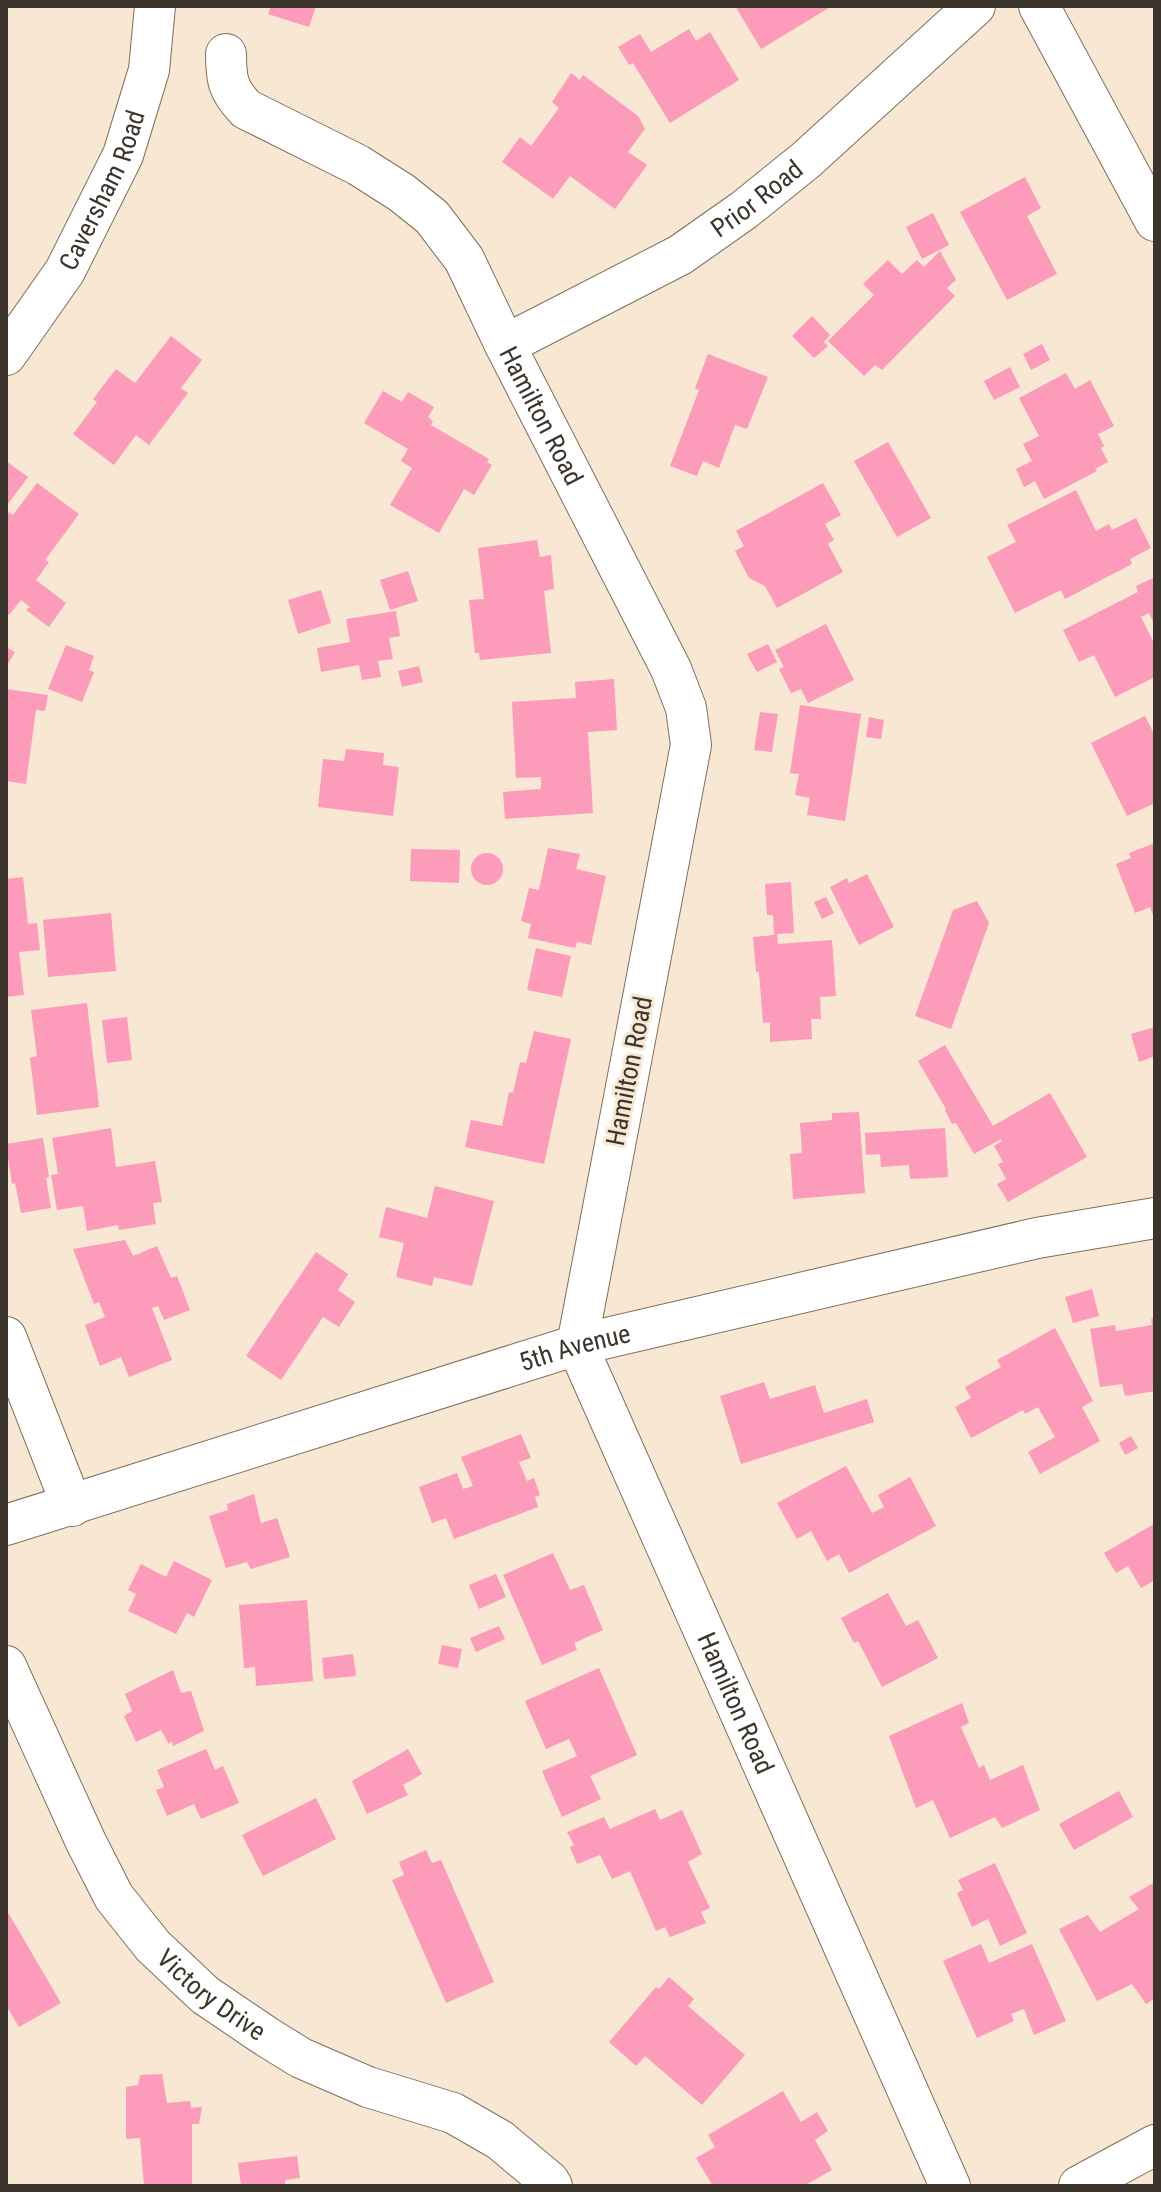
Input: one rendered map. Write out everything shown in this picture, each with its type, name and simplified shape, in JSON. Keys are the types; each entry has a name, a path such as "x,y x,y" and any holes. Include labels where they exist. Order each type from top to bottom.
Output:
{"street":[{"name":"Caversham Road","path":"6,355 65,271 123,155 149,70 155,6"},
{"name":"Prior Road","path":"505,345 680,255 744,210 806,160 975,6"},
{"path":"1039,6 1155,221"},
{"name":"Hamilton Road","path":"226,54 226,74 233,94 246,109 358,165 402,193 432,217 464,259 671,669 686,708 691,745 577,1345 950,2186"},
{"name":"5th Avenue","path":"6,1525 577,1345 1037,1238 1155,1218"},
{"path":"6,1337 72,1506"},
{"name":"Victory Drive","path":"6,1666 114,1897 153,1946 205,1995 301,2058 368,2087 453,2113 500,2140 552,2186"},
{"path":"1079,2186 1155,2145"}],"building":[{"path":"271,6 316,6 309,27 268,14"},
{"path":"735,6 832,6 761,49"},
{"path":"689,29 696,41 710,32 739,80 670,123 633,63 629,65 618,47 640,34 651,52"},
{"path":"571,73 580,80 583,75 638,116 645,129 628,152 647,165 615,209 570,176 553,199 502,162 520,137 531,146 559,108 552,102"},
{"path":"1025,177 1041,208 1027,216 1057,274 1007,300 960,212"},
{"path":"933,213 949,245 922,259 906,227"},
{"path":"940,251 956,280 947,288 955,296 882,370 875,365 864,376 828,341 874,295 863,284 888,260 902,274 917,260 924,267"},
{"path":"812,316 830,335 824,342 828,346 814,358 792,336"},
{"path":"171,336 202,360 181,388 188,393 149,445 136,435 114,465 73,434 97,402 93,399 116,369 135,383"},
{"path":"1042,344 1050,360 1031,370 1023,354"},
{"path":"708,354 768,377 747,429 735,425 719,468 703,461 697,476 670,466 699,390 695,388"},
{"path":"1010,367 1020,387 994,400 984,381"},
{"path":"1066,373 1075,389 1090,380 1114,426 1098,434 1108,462 1044,499 1035,481 1024,487 1016,469 1032,461 1023,444 1039,436 1019,398"},
{"path":"383,391 402,402 408,392 434,407 428,417 433,421 431,425 489,459 487,462 492,465 474,495 464,489 439,533 390,505 412,468 401,461 408,449 364,423"},
{"path":"888,442 931,518 897,537 854,461"},
{"path":"6,461 28,477 8,504 6,502"},
{"path":"37,483 79,514 45,560 49,562 36,580 66,603 49,627 26,610 30,607 21,600 9,615 6,613 6,517 9,512 13,515"},
{"path":"823,483 841,515 825,524 834,540 828,544 843,572 777,608 765,586 749,578 735,551 744,546 736,531"},
{"path":"1076,490 1096,531 1109,524 1112,530 1136,518 1151,548 1130,559 1132,564 1065,599 1061,590 1015,613 987,557 1016,542 1007,525"},
{"path":"537,540 540,557 551,555 554,589 544,591 551,653 480,660 479,653 475,653 469,600 484,599 478,548"},
{"path":"408,571 418,601 390,610 380,580"},
{"path":"1155,577 1155,626 1149,613 1141,617 1155,645 1155,677 1115,697 1094,655 1079,662 1063,630 1138,592 1136,586"},
{"path":"321,590 331,623 298,634 288,600"},
{"path":"396,611 400,636 389,638 393,659 378,661 381,677 362,680 359,665 321,672 317,648 350,642 346,619"},
{"path":"826,624 854,680 808,703 801,689 791,693 779,669 784,667 775,650"},
{"path":"768,644 777,662 757,672 747,654"},
{"path":"66,645 94,656 89,670 94,672 82,702 48,689"},
{"path":"6,647 15,652 6,667"},
{"path":"419,666 423,682 402,687 398,671"},
{"path":"614,679 617,730 588,732 593,813 505,819 503,792 541,789 541,777 516,778 512,702 576,698 575,682"},
{"path":"6,689 48,695 45,711 36,710 26,784 6,781"},
{"path":"800,705 861,714 845,821 807,815 810,798 795,795 799,774 790,773"},
{"path":"760,712 778,714 772,752 754,750"},
{"path":"1145,716 1155,736 1155,803 1127,816 1091,743"},
{"path":"869,717 884,720 881,739 866,737"},
{"path":"346,749 384,753 383,765 399,767 393,816 318,807 323,759 344,761"},
{"path":"1155,843 1155,921 1150,907 1135,913 1116,864 1131,858 1129,853"},
{"path":"548,848 580,854 576,869 606,876 591,945 577,942 575,948 528,938 531,924 521,921 529,888 539,890"},
{"path":"411,849 460,850 459,883 410,881"},
{"path":"487,853 498,858 503,869 498,880 487,885 476,880 471,869 476,858"},
{"path":"867,874 894,927 859,945 830,887 847,878 849,883"},
{"path":"23,877 28,924 37,923 40,950 19,952 24,995 6,997 6,879"},
{"path":"791,882 794,933 777,934 778,944 832,940 836,996 820,997 821,1019 811,1019 812,1039 770,1042 770,1022 763,1023 753,937 774,935 773,915 767,915 765,884"},
{"path":"826,897 834,913 822,919 814,902"},
{"path":"977,901 989,923 951,1029 915,1016 953,910"},
{"path":"111,913 116,971 48,977 43,920"},
{"path":"536,948 571,956 562,997 527,990"},
{"path":"87,1003 99,1107 37,1115 30,1058 37,1056 31,1010"},
{"path":"127,1017 132,1060 107,1063 102,1020"},
{"path":"1155,1027 1155,1056 1139,1062 1131,1034"},
{"path":"534,1031 571,1039 544,1164 465,1147 471,1120 502,1126 509,1092 513,1093 520,1062 526,1063"},
{"path":"945,1045 993,1126 1050,1093 1087,1157 1008,1202 997,1184 1006,1179 998,1164 1003,1162 994,1146 1001,1139 974,1154 956,1123 952,1124 918,1061"},
{"path":"859,1112 865,1193 793,1199 790,1154 802,1153 800,1123 832,1120 832,1113"},
{"path":"111,1128 116,1167 155,1161 162,1202 153,1203 156,1224 119,1230 118,1225 87,1231 83,1206 57,1210 51,1175 58,1174 52,1138"},
{"path":"945,1128 948,1177 910,1179 909,1165 881,1167 880,1154 866,1155 865,1133"},
{"path":"43,1138 51,1208 21,1213 15,1183 12,1184 6,1144"},
{"path":"435,1186 494,1201 472,1286 434,1277 432,1286 396,1277 404,1243 379,1237 386,1207 427,1218"},
{"path":"125,1240 133,1256 157,1246 171,1278 177,1276 190,1310 164,1320 158,1306 152,1308 172,1360 129,1377 121,1357 100,1366 85,1325 105,1317 99,1302 94,1304 73,1249"},
{"path":"316,1252 348,1274 338,1290 355,1302 339,1327 323,1317 281,1380 246,1356"},
{"path":"1092,1289 1099,1316 1073,1323 1065,1297"},
{"path":"1155,1318 1155,1391 1125,1396 1122,1384 1100,1387 1090,1329 1115,1325 1116,1331 1152,1325 1151,1319"},
{"path":"1055,1328 1093,1401 1082,1407 1100,1441 1040,1474 1028,1452 1055,1437 1038,1407 1025,1414 1023,1410 971,1438 955,1407 971,1398 965,1387 1001,1367 997,1360"},
{"path":"764,1382 770,1399 815,1385 824,1413 867,1399 874,1422 741,1464 720,1396"},
{"path":"521,1434 531,1458 519,1462 527,1481 534,1478 540,1495 535,1497 538,1507 454,1539 446,1518 432,1523 419,1487 457,1473 463,1489 473,1486 461,1457"},
{"path":"1131,1436 1138,1448 1125,1455 1119,1443"},
{"path":"846,1466 872,1513 884,1507 878,1495 910,1477 936,1526 849,1573 839,1554 827,1561 811,1531 797,1539 777,1503"},
{"path":"254,1494 261,1523 277,1518 290,1557 251,1569 247,1562 226,1568 209,1516 228,1510 227,1504"},
{"path":"1154,1524 1155,1580 1141,1588 1128,1566 1116,1573 1104,1553"},
{"path":"553,1553 570,1590 584,1585 603,1630 574,1643 577,1650 542,1665 503,1575"},
{"path":"174,1561 212,1580 194,1617 187,1613 176,1634 128,1611 136,1594 128,1590 141,1564 166,1577"},
{"path":"496,1574 506,1597 479,1609 469,1585"},
{"path":"888,1593 906,1626 918,1620 938,1658 882,1687 858,1641 854,1643 841,1618"},
{"path":"307,1600 313,1681 256,1686 255,1667 244,1668 239,1605"},
{"path":"499,1626 505,1639 476,1652 470,1638"},
{"path":"442,1645 462,1649 458,1668 438,1664"},
{"path":"353,1654 356,1676 324,1679 322,1658"},
{"path":"599,1668 637,1755 590,1776 601,1799 562,1817 542,1771 577,1756 569,1739 546,1749 525,1701"},
{"path":"173,1670 181,1693 191,1691 204,1731 173,1746 161,1730 136,1742 124,1716 132,1711 125,1694"},
{"path":"962,1703 969,1723 961,1727 979,1768 984,1765 990,1780 1023,1765 1040,1810 1002,1828 995,1817 950,1838 933,1800 916,1808 889,1736"},
{"path":"206,1749 215,1770 223,1766 239,1803 201,1819 194,1804 167,1816 156,1790 164,1787 157,1770"},
{"path":"408,1749 422,1774 403,1785 408,1795 367,1814 352,1781"},
{"path":"1119,1791 1133,1817 1074,1850 1059,1824"},
{"path":"316,1798 336,1839 263,1876 242,1835"},
{"path":"655,1809 660,1820 682,1810 702,1854 688,1862 710,1908 701,1912 706,1923 670,1937 665,1927 656,1931 630,1871 612,1879 600,1855 577,1864 570,1847 574,1845 567,1832 604,1817 610,1829"},
{"path":"426,1850 432,1863 441,1860 494,1982 446,2003 392,1880 404,1875 399,1862"},
{"path":"995,1863 1027,1933 1000,1946 988,1919 972,1927 957,1893 963,1890 958,1880"},
{"path":"1155,1882 1155,1998 1146,2004 1132,1984 1097,2001 1059,1929 1088,1915 1100,1932 1139,1909 1129,1897"},
{"path":"6,1909 61,2003 19,2027 6,2005"},
{"path":"981,1944 989,1963 1032,1944 1066,2021 1034,2035 1024,2009 1011,2014 1014,2021 977,2038 943,1961"},
{"path":"669,1977 694,1999 688,2006 745,2055 702,2105 645,2056 636,2066 609,2042 656,1987 659,1989"},
{"path":"162,2074 167,2103 190,2101 191,2108 202,2107 199,2124 192,2124 192,2186 144,2186 140,2138 126,2139 126,2087 138,2085 140,2075"},
{"path":"783,2091 801,2122 817,2112 828,2131 815,2140 832,2170 804,2186 713,2186 696,2158 715,2147 708,2135"},
{"path":"297,2156 300,2178 285,2180 285,2186 241,2186 238,2163"}]}
